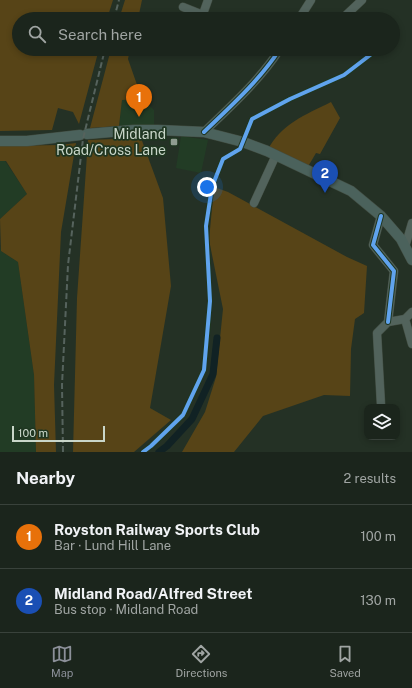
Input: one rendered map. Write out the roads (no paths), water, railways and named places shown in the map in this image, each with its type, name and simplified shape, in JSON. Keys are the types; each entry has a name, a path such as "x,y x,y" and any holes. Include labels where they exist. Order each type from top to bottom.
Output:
{"main road":[{"path":"0,141 27,141 142,130 204,132 243,142 276,155 351,192 381,216 401,239 412,260"}],"street":[{"path":"203,12 208,0"},
{"path":"303,12 311,0"},
{"path":"348,12 357,2"},
{"path":"183,8 196,12"},
{"path":"204,132 250,88 275,56"},
{"path":"254,203 276,155"},
{"path":"381,216 373,245 394,271 388,322 378,333 381,404"},
{"path":"405,247 412,223"},
{"path":"388,322 406,319 412,312"},
{"path":"406,319 412,344"}],"waterway":[{"path":"159,452 167,446 192,419 213,374 217,338"}],"railway":[{"path":"116,12 119,0"},
{"path":"63,452 62,385 68,265 83,139 103,56"}],"place":[{"name":"Royston Railway Sports Club","path":"139,117"},
{"name":"Midland Road/Cross Lane","path":"174,142"},
{"name":"Midland Road/Alfred Street","path":"325,193"}]}
